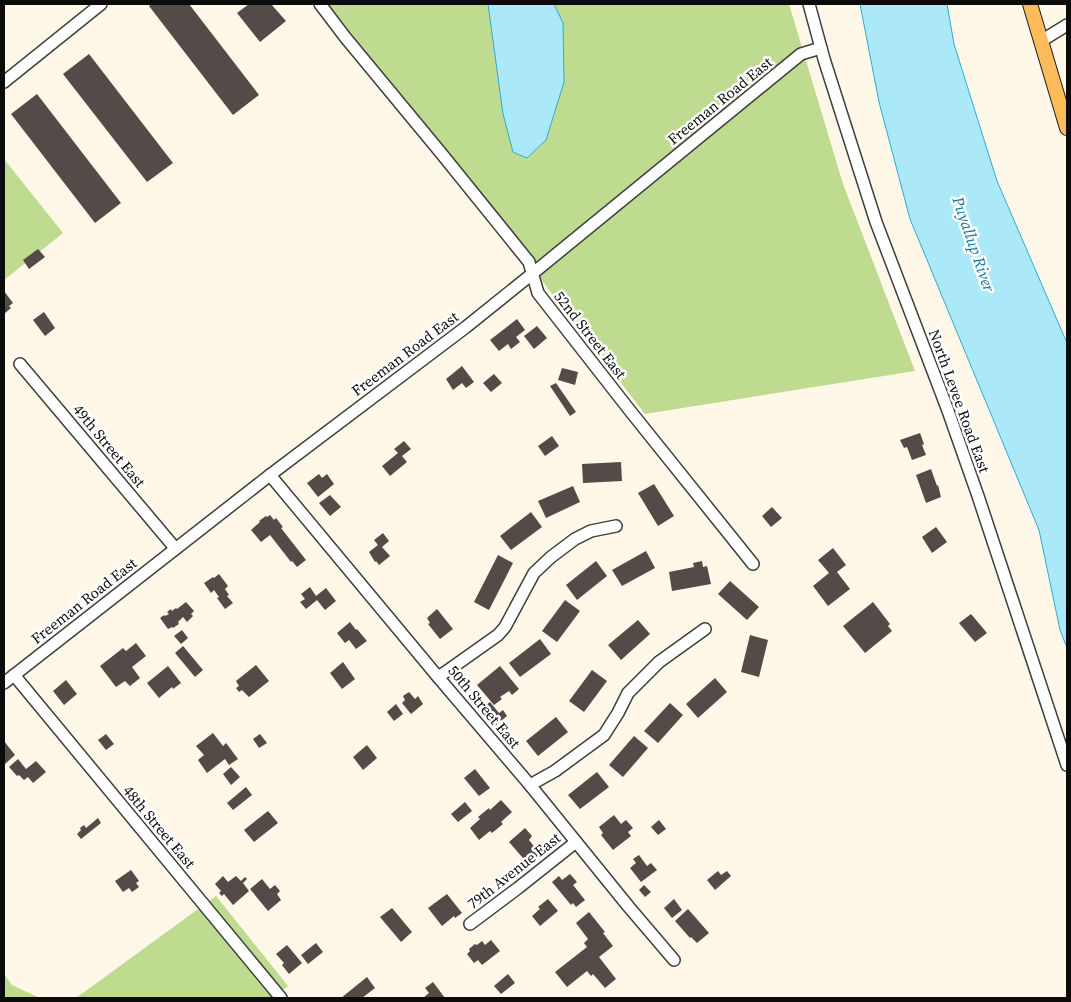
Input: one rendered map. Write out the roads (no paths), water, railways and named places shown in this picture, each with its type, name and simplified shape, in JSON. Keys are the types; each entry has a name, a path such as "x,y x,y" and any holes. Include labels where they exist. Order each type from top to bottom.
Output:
{"main road":[{"path":"1030,4 1067,128"}],"street":[{"path":"4,82 101,4"},
{"name":"52nd Street East","path":"320,4 529,262 538,293 753,564"},
{"name":"North Levee Road East","path":"809,4 876,222 947,408 978,496 1067,765"},
{"path":"1041,41 1067,26"},
{"name":"Freeman Road East","path":"4,683 175,548 450,339 801,54 821,48"},
{"name":"49th Street East","path":"20,364 175,548"},
{"name":"50th Street East","path":"270,475 674,960"},
{"path":"438,677 498,635 505,627 534,573 551,557 575,539 591,531 616,526"},
{"path":"530,785 555,771 604,735 628,693 659,662 705,628"},
{"name":"48th Street East","path":"14,675 282,998"},
{"name":"79th Avenue East","path":"470,924 576,842"}],"water":[{"path":"488,4 554,4 563,23 564,82 546,140 527,158 513,152 503,114"},
{"name":"Puyallup River","path":"860,4 947,4 954,44 997,181 1067,343 1067,648 1060,630 1039,530 910,219 879,102"}]}
